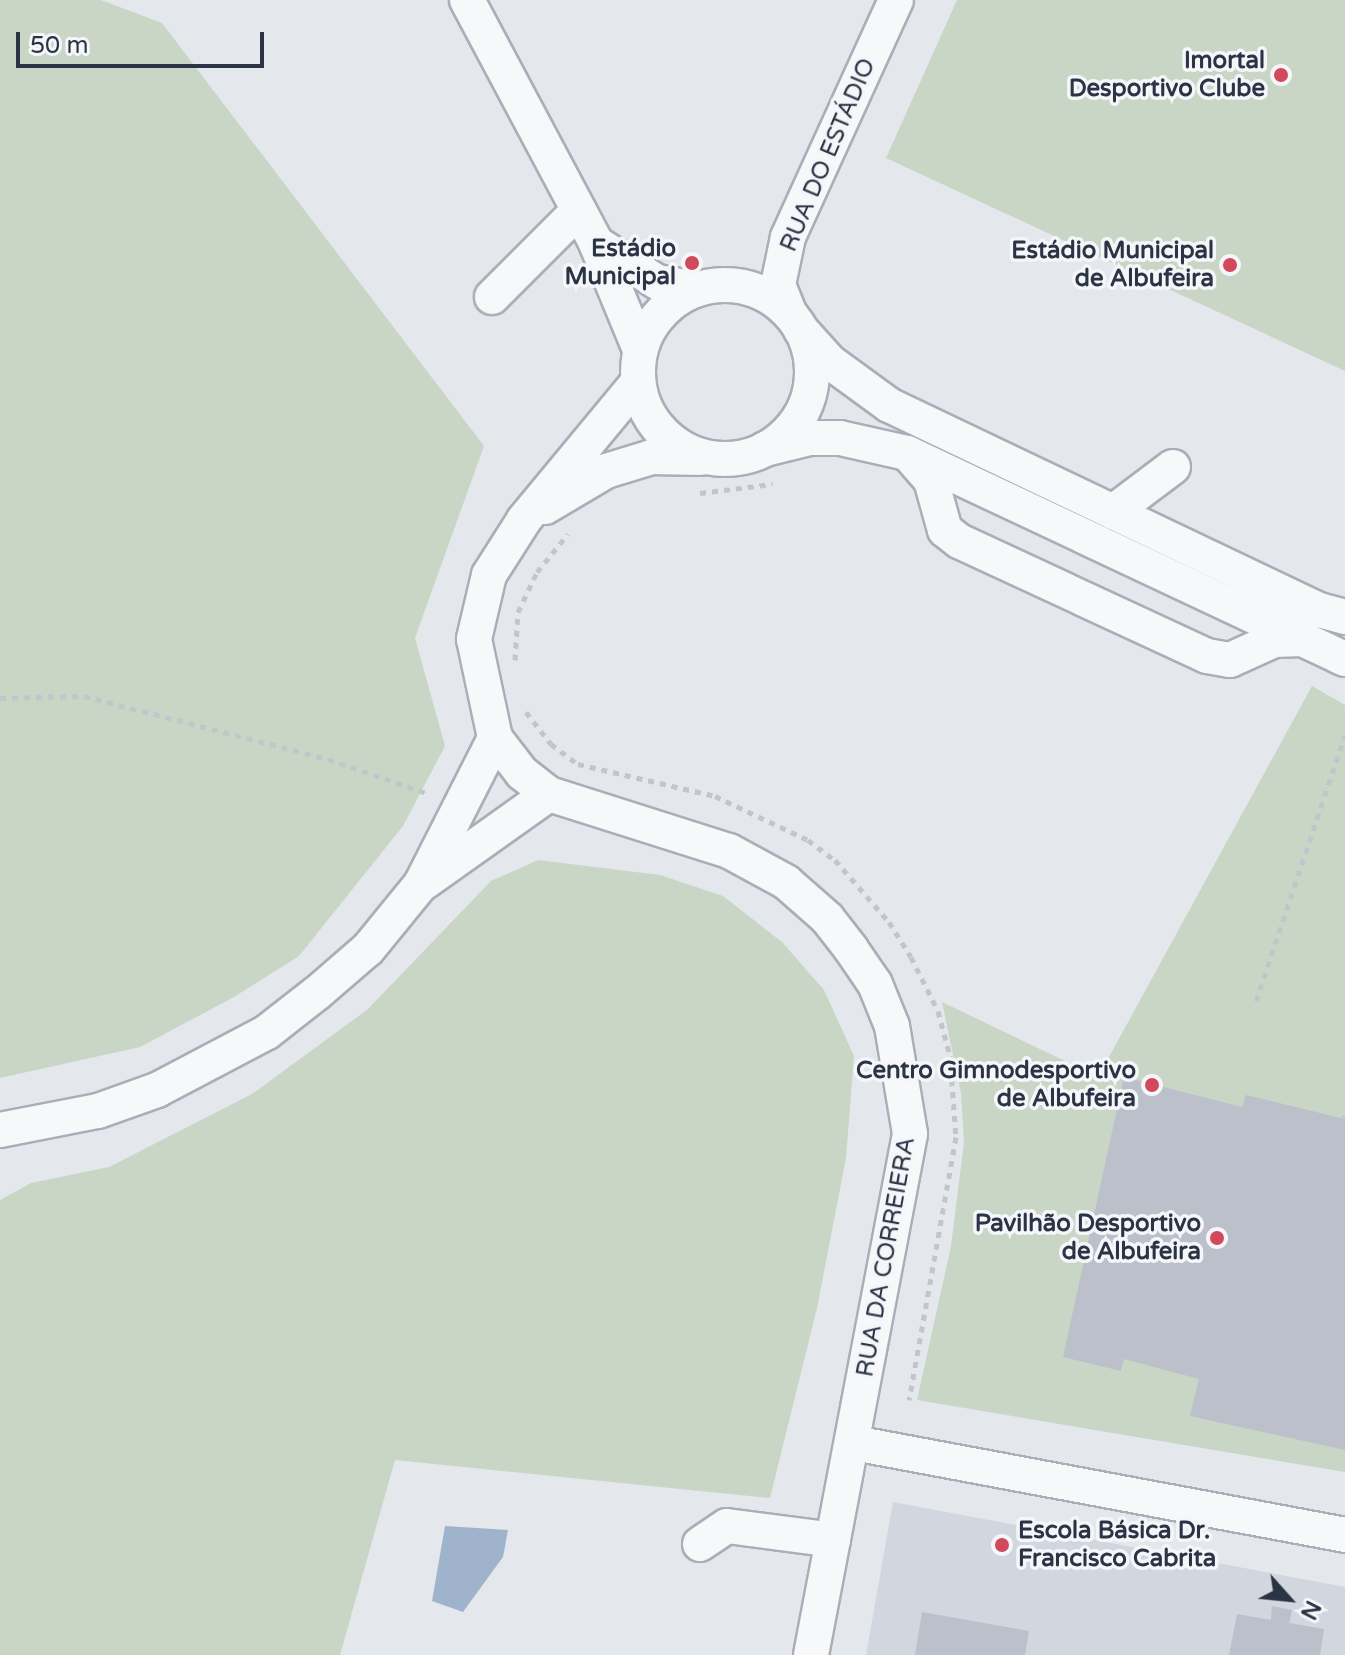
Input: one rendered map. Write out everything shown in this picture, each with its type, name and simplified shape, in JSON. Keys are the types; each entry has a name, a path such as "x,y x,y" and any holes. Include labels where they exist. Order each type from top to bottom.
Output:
{"street":[{"name":"RUA DO ESTÁDIO","path":"467,0 596,243 639,366 647,412 665,437 707,458 745,458 765,449 800,418 811,391 810,349 778,285 788,237 896,0"},
{"path":"492,297 578,211"},
{"name":"RUA DO ESTÁDIO","path":"596,243 657,282 696,289 739,285 774,298 795,321"},
{"path":"639,366 653,321 696,289"},
{"path":"795,321 830,362 889,405 1319,610 1345,617"},
{"name":"RUA DA CORREIERA","path":"639,366 524,520 489,575 474,639 495,738 522,773 549,794 729,851 786,882 827,918 875,984 892,1026 910,1134 854,1443 811,1655"},
{"path":"765,449 810,438 840,438 907,453 1345,659"},
{"path":"907,453 931,480 945,530 959,541 1207,656 1230,660 1274,640 1302,639"},
{"path":"524,520 606,471 652,457 707,458"},
{"path":"1113,512 1173,467"},
{"path":"0,1130 98,1111 215,1064 267,1032 358,958 421,884 495,738"},
{"path":"421,884 549,794"},
{"path":"854,1443 1345,1535"},
{"path":"700,1544 727,1526 833,1540"}],"path":[{"path":"689,491 753,489 784,477"},
{"path":"516,674 518,612 537,572 577,524"},
{"path":"0,698 84,696 328,759 443,799"},
{"path":"521,700 551,744 578,764 715,796 808,840 845,871 911,957 938,1011 950,1056 956,1137 909,1400"},
{"path":"1256,1001 1345,735"}],"shaded area":[{"name":"Escola Básica Dr. Francisco Cabrita","path":"893,1502 1345,1587 1345,1655 866,1655"}],"green space":[{"path":"0,0 101,0 162,23 484,446 415,638 445,746 403,826 299,956 234,997 140,1047 0,1078"},
{"name":"Estádio Municipal de Albufeira","path":"957,0 1345,0 1345,371 886,158"},
{"name":"Centro Gimnodesportivo de Albufeira","path":"1312,686 1345,705 1345,1472 917,1400 951,1246 964,1142 961,1093 942,1002 1098,1077"},
{"path":"538,860 660,875 723,896 782,942 824,990 854,1056 846,1158 817,1308 770,1498 395,1460 340,1655 0,1655 0,1200 31,1183 109,1167 252,1094 367,1010 491,881"}],"water":[{"path":"445,1526 508,1530 503,1557 463,1612 432,1601"}],"building":[{"name":"Pavilhão Desportivo de Albufeira","path":"1124,1077 1242,1107 1246,1095 1345,1119 1345,1450 1190,1416 1199,1379 1124,1359 1121,1371 1063,1357"},
{"path":"1272,1606 1292,1610 1289,1623 1324,1629 1320,1655 1229,1655 1237,1614 1271,1620"},
{"path":"922,1612 1029,1631 1025,1655 915,1655"}],"place":[{"name":"Imortal Desportivo Clube","path":"1281,75"},
{"name":"Estádio Municipal","path":"692,263"},
{"name":"Estádio Municipal de Albufeira","path":"1230,265"},
{"name":"Centro Gimnodesportivo de Albufeira","path":"1152,1085"},
{"name":"Pavilhão Desportivo de Albufeira","path":"1217,1238"},
{"name":"Escola Básica Dr. Francisco Cabrita","path":"1002,1545"}]}
